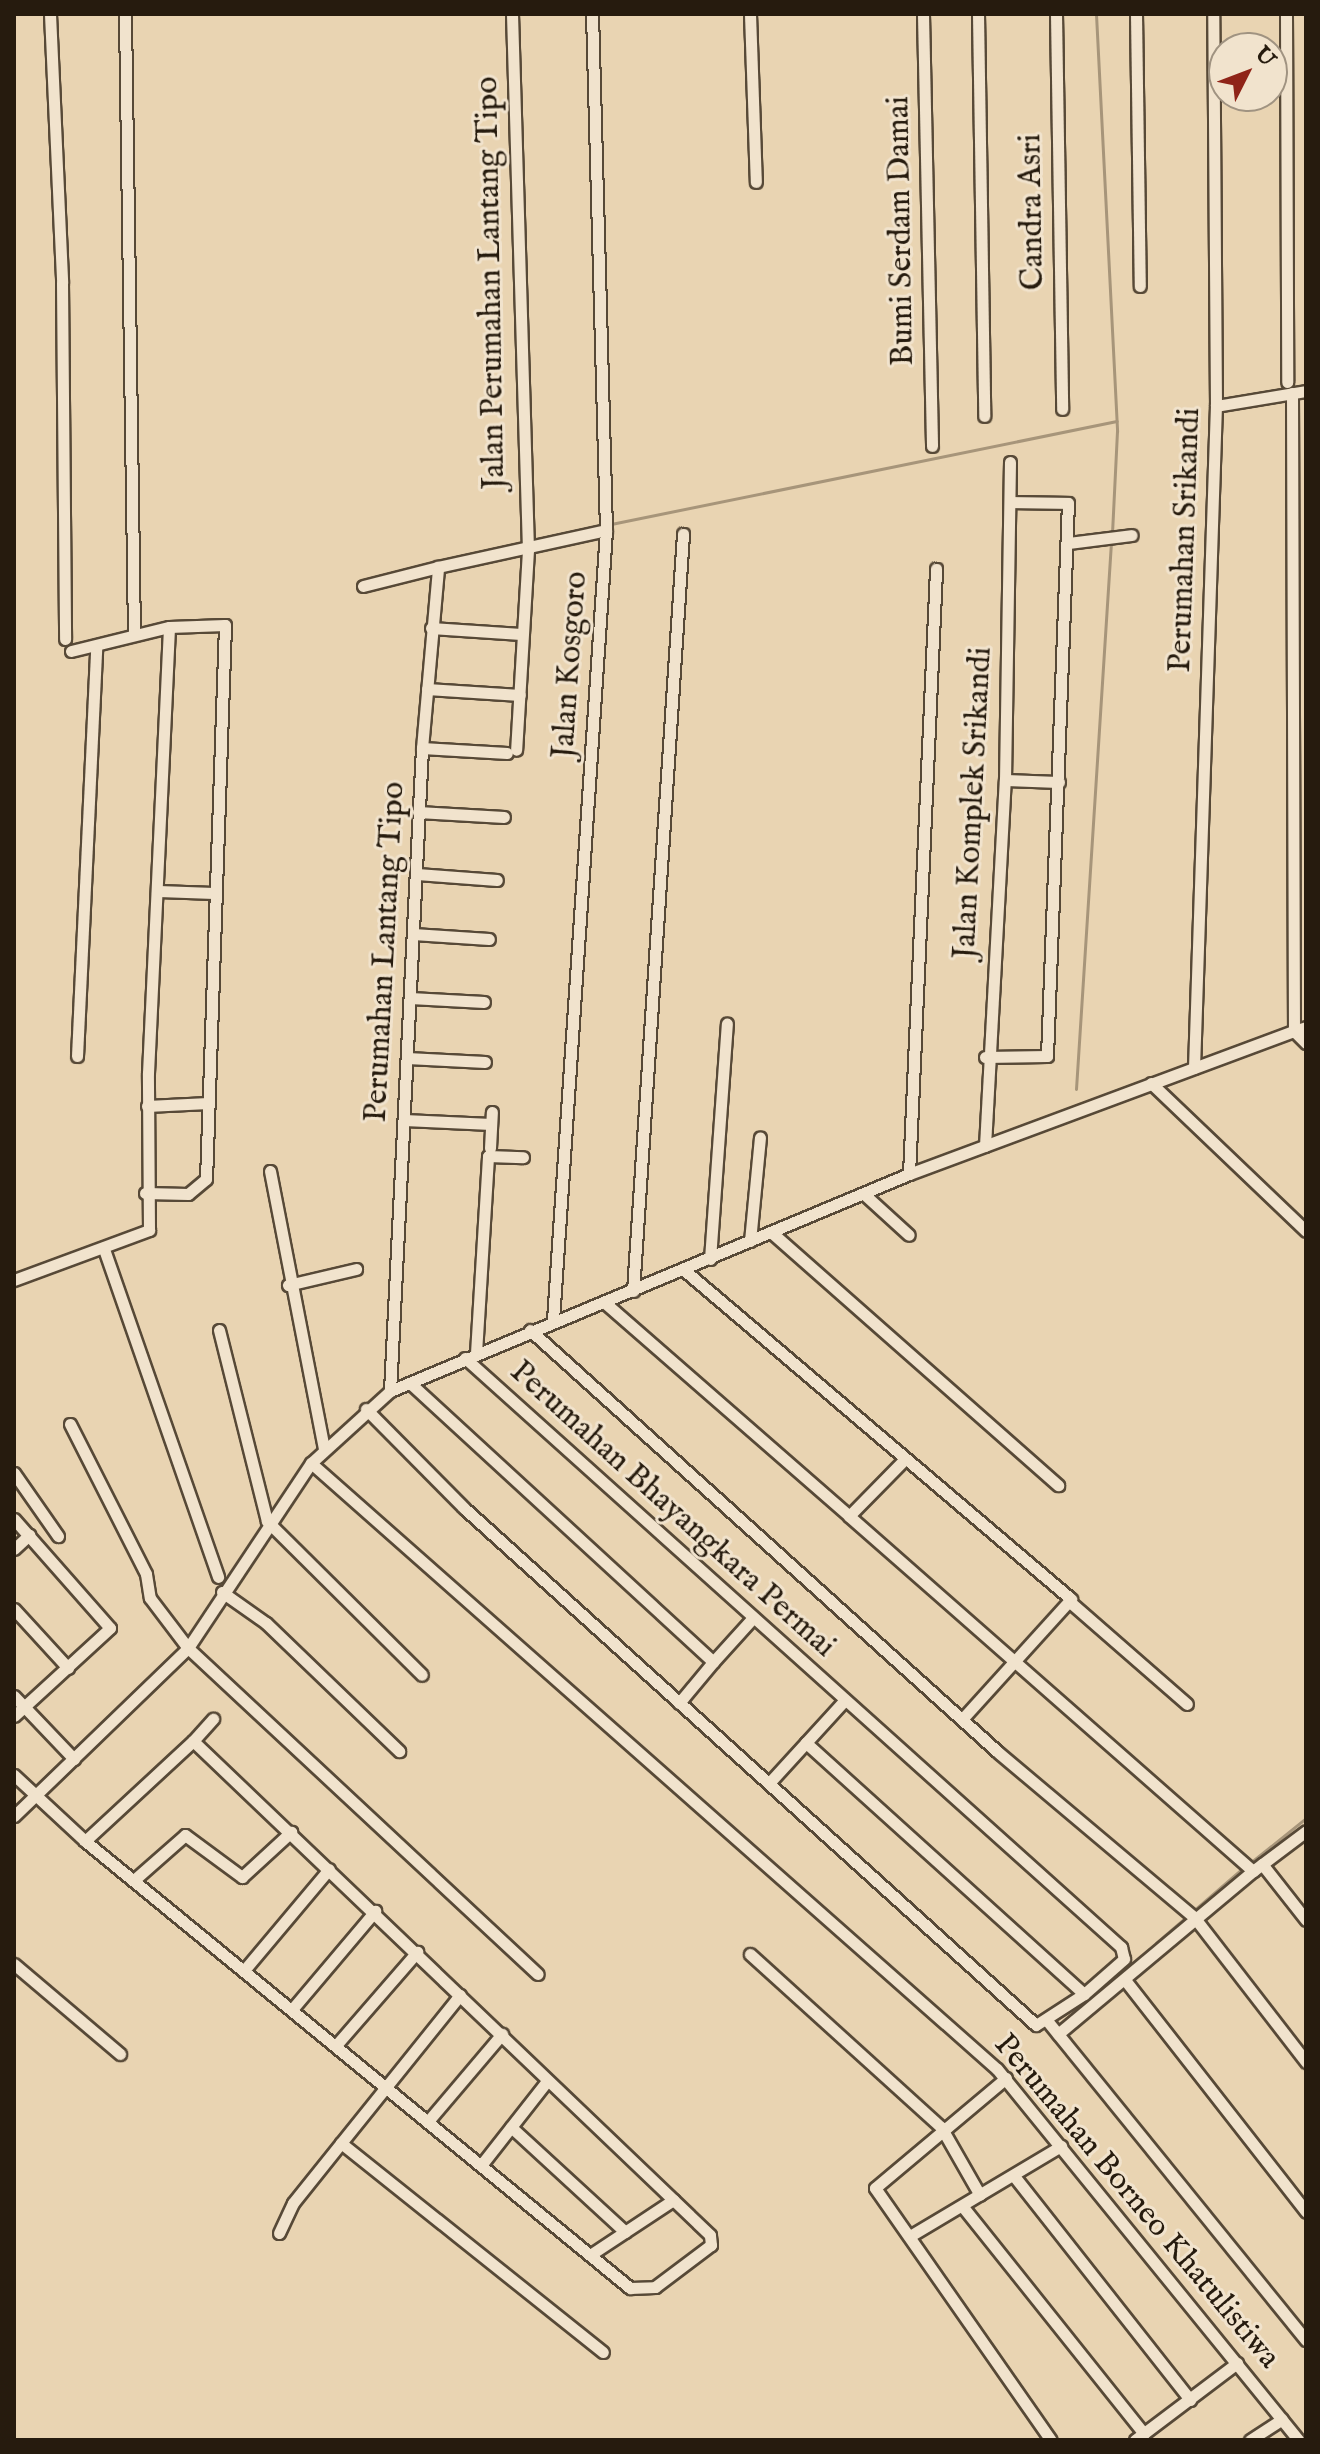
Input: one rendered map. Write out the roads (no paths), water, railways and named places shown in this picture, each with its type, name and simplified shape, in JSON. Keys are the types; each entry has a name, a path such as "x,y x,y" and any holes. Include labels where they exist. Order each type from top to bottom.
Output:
{"street":[{"path":"50,14 62,283 65,639"},
{"path":"125,14 134,634"},
{"name":"Jalan Perumahan Lantang Tipo","path":"422,748 512,751 520,695 528,550 524,534 512,14"},
{"name":"Jalan Kosgoro","path":"553,1320 607,516 592,14"},
{"path":"750,14 756,182"},
{"name":"Bumi Serdam Damai","path":"923,14 932,446"},
{"path":"978,14 984,416"},
{"name":"Candra Asri","path":"1056,14 1062,409"},
{"path":"1136,14 1140,286"},
{"name":"Perumahan Srikandi","path":"1194,1068 1216,406 1213,14"},
{"path":"1286,14 1300,1029 1306,1043"},
{"path":"1216,406 1290,388 1306,391"},
{"name":"Jalan Komplek Srikandi","path":"985,1146 985,1057 1005,780 1012,502 1010,462"},
{"path":"985,1057 1047,1056 1068,503 1012,502"},
{"path":"363,586 606,530"},
{"path":"633,1291 683,534"},
{"path":"1068,543 1132,535"},
{"name":"Perumahan Lantang Tipo","path":"390,1391 418,812 438,567"},
{"path":"909,1174 936,569"},
{"path":"71,651 169,627 225,625 208,1103 202,1187 188,1194 145,1193"},
{"path":"14,1280 105,1252 148,1233 145,1193 147,1106 169,627"},
{"path":"431,628 521,634"},
{"path":"77,1056 96,647"},
{"path":"427,689 520,695"},
{"path":"1005,780 1059,782"},
{"path":"418,812 504,817"},
{"path":"417,874 497,880"},
{"path":"157,891 215,893"},
{"path":"413,934 489,939"},
{"path":"410,998 484,1002"},
{"path":"710,1259 727,1024"},
{"path":"14,1816 188,1648 267,1521 311,1463 366,1409 390,1391 553,1320 633,1291 909,1174 1300,1029"},
{"path":"407,1058 485,1062"},
{"path":"1151,1083 1306,1231"},
{"path":"147,1106 208,1103"},
{"path":"404,1120 491,1118 490,1148"},
{"path":"750,1241 760,1137"},
{"path":"471,1356 488,1156 523,1157"},
{"path":"270,1171 288,1285 324,1450"},
{"path":"865,1195 909,1235"},
{"path":"771,1232 1058,1485"},
{"path":"105,1252 218,1577"},
{"path":"288,1285 356,1269"},
{"path":"684,1270 1187,1704"},
{"path":"604,1302 1016,1663 1256,1868 1306,1920"},
{"path":"219,1330 267,1521 422,1675"},
{"path":"530,1330 963,1718 1193,1916 1306,2062"},
{"name":"Perumahan Bhayangkara Permai","path":"471,1356 751,1620 1125,1951 1084,1994"},
{"path":"410,1383 713,1662"},
{"path":"366,1409 464,1508 1036,2025 1054,2029 1306,2340"},
{"path":"70,1424 146,1574 150,1598 188,1648 538,1974"},
{"path":"849,1516 905,1459"},
{"name":"Perumahan Borneo Khatulistiwa","path":"311,1463 1001,2074 1298,2440"},
{"path":"14,1473 58,1536"},
{"path":"14,1519 109,1625 68,1668 14,1716"},
{"path":"14,1549 29,1535"},
{"path":"222,1592 266,1623 399,1751"},
{"path":"963,1718 1070,1602"},
{"path":"14,1609 68,1668"},
{"path":"679,1703 751,1620"},
{"path":"14,1696 74,1759"},
{"path":"770,1782 844,1701"},
{"path":"85,1841 213,1719"},
{"path":"14,1775 85,1841 294,2007 386,2087 638,2292 655,2287 713,2241 375,1911 193,1741"},
{"path":"806,1743 1084,1994 1054,2029"},
{"path":"1054,2029 1125,1980 1193,1916 1306,1831"},
{"path":"134,1880 185,1835 242,1877 291,1832"},
{"path":"246,1968 329,1869"},
{"path":"294,2007 375,1911"},
{"path":"338,2043 417,1952"},
{"path":"750,1954 940,2126 980,2195"},
{"path":"14,1964 120,2054"},
{"path":"1125,1980 1306,2212"},
{"path":"279,2233 293,2203 460,1995"},
{"path":"429,2120 502,2034"},
{"path":"1001,2074 875,2185 1051,2440"},
{"path":"482,2164 547,2081"},
{"path":"511,2127 625,2232"},
{"path":"341,2143 603,2352"},
{"path":"910,2236 1061,2146"},
{"path":"1014,2176 1190,2400"},
{"path":"590,2255 673,2200"},
{"path":"963,2207 1139,2437 1237,2363"},
{"path":"1250,2440 1282,2419"}],"waterway":[{"path":"1096,14 1117,431 1112,535"},
{"path":"611,524 1117,421"},
{"path":"532,540 599,526"},
{"path":"1076,1089 1111,542"},
{"path":"1250,1863 1306,1818"},
{"path":"1192,1912 1244,1867"},
{"path":"1156,1943 1186,1917"}]}
